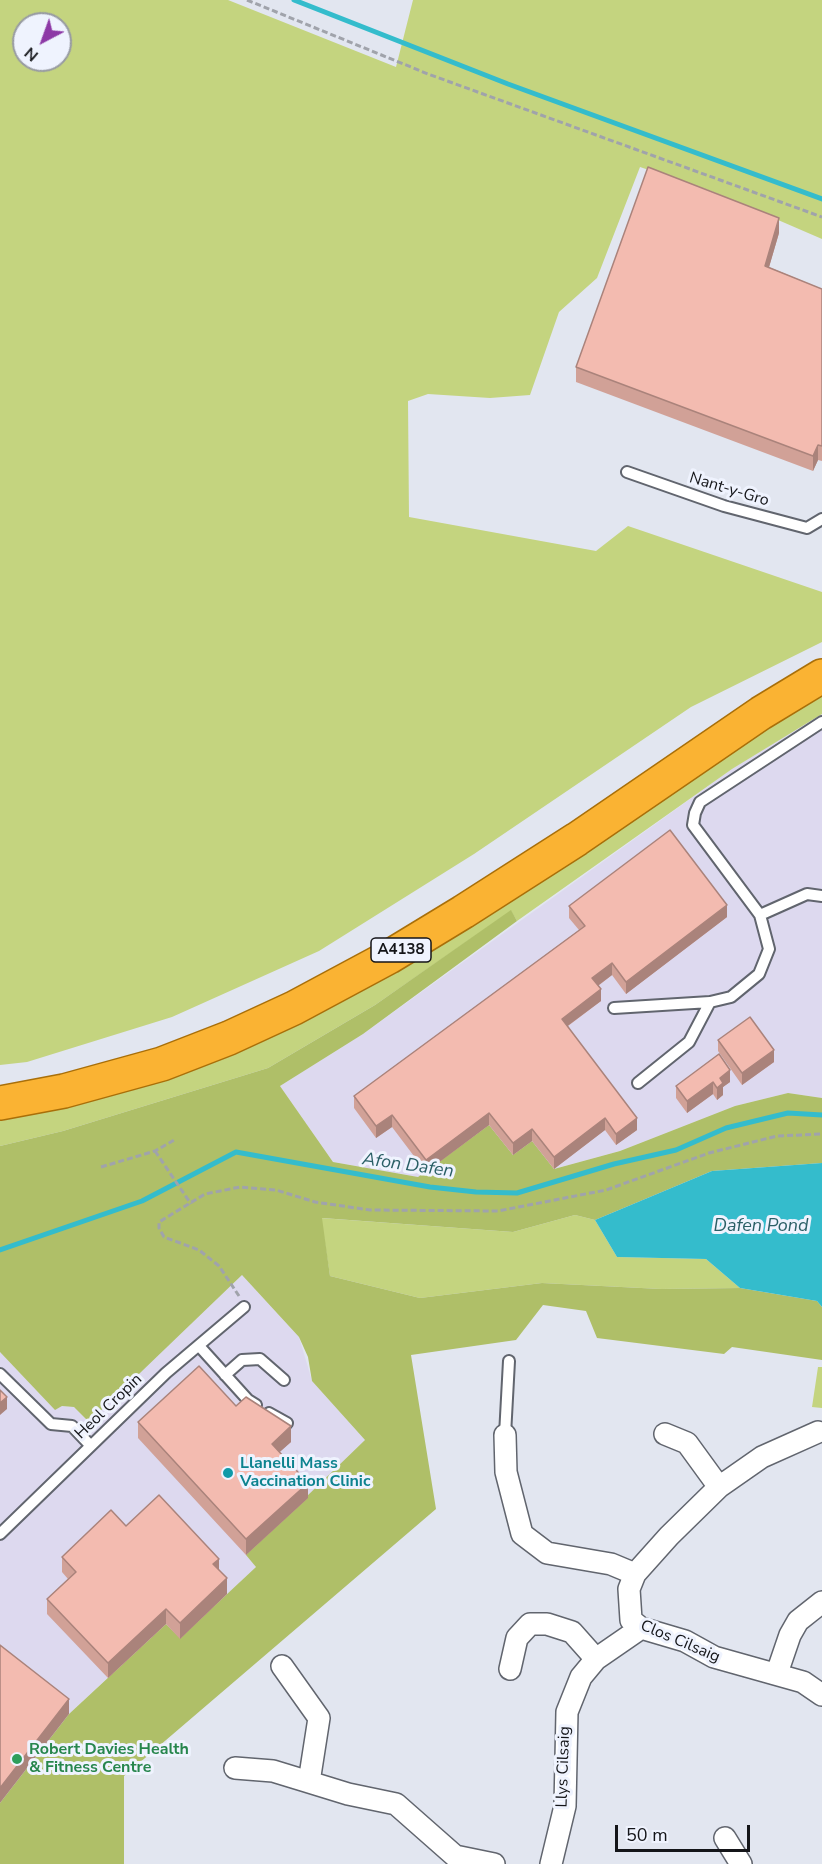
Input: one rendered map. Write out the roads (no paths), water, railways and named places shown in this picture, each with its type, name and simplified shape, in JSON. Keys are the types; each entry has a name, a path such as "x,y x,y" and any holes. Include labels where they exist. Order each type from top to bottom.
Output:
{"highway":[{"name":"A4138","path":"0,1103 64,1091 162,1064 230,1038 294,1008 389,957 463,912 577,839 761,713 822,676"}],"street":[{"path":"505,1435 506,1472 522,1533 547,1553 611,1564 635,1574 669,1536 719,1487 762,1457 820,1431"},
{"path":"665,1434 687,1443 719,1487"},
{"name":"Clos Cilsaig","path":"635,1574 628,1589 631,1620 641,1628 685,1641 714,1658 777,1673 803,1682 822,1695"},
{"path":"777,1673 798,1622 822,1602"},
{"path":"510,1669 518,1638 530,1624 547,1624 572,1632 596,1659"},
{"name":"Llys Cilsaig","path":"551,1864 565,1806 567,1712 581,1677 596,1659 641,1628"},
{"path":"282,1666 319,1718 309,1782"},
{"path":"236,1768 273,1771 348,1794 396,1804 455,1856 494,1864"},
{"path":"725,1838 741,1864"}],"lane":[{"name":"Nant-y-Gro","path":"627,472 724,506 807,528 822,519"},
{"path":"614,1008 710,1002 731,997 759,974 769,949 760,915 693,825 695,813 700,802 822,722"},
{"path":"760,915 807,894 822,896"},
{"path":"638,1083 689,1042 710,1002"},
{"name":"Heol Cropin","path":"0,1534 166,1373 200,1347 244,1307"},
{"path":"200,1347 248,1400 287,1423"},
{"path":"225,1375 242,1360 260,1359 284,1380"},
{"path":"505,1435 509,1361"},
{"path":"0,1374 51,1424 72,1426 90,1445"}],"water":[{"name":"Dafen Pond","path":"822,1163 822,1307 817,1301 740,1288 706,1259 617,1257 595,1220 712,1171"}],"waterway":[{"path":"294,0 508,84 822,199"},
{"name":"Afon Dafen","path":"0,1250 142,1201 236,1152 430,1187 476,1192 517,1193 614,1164 676,1150 726,1128 788,1113 822,1115"}],"place":[{"name":"Llanelli Mass Vaccination Clinic","path":"228,1473"},
{"name":"Robert Davies Health & Fitness Centre","path":"17,1759"}]}
